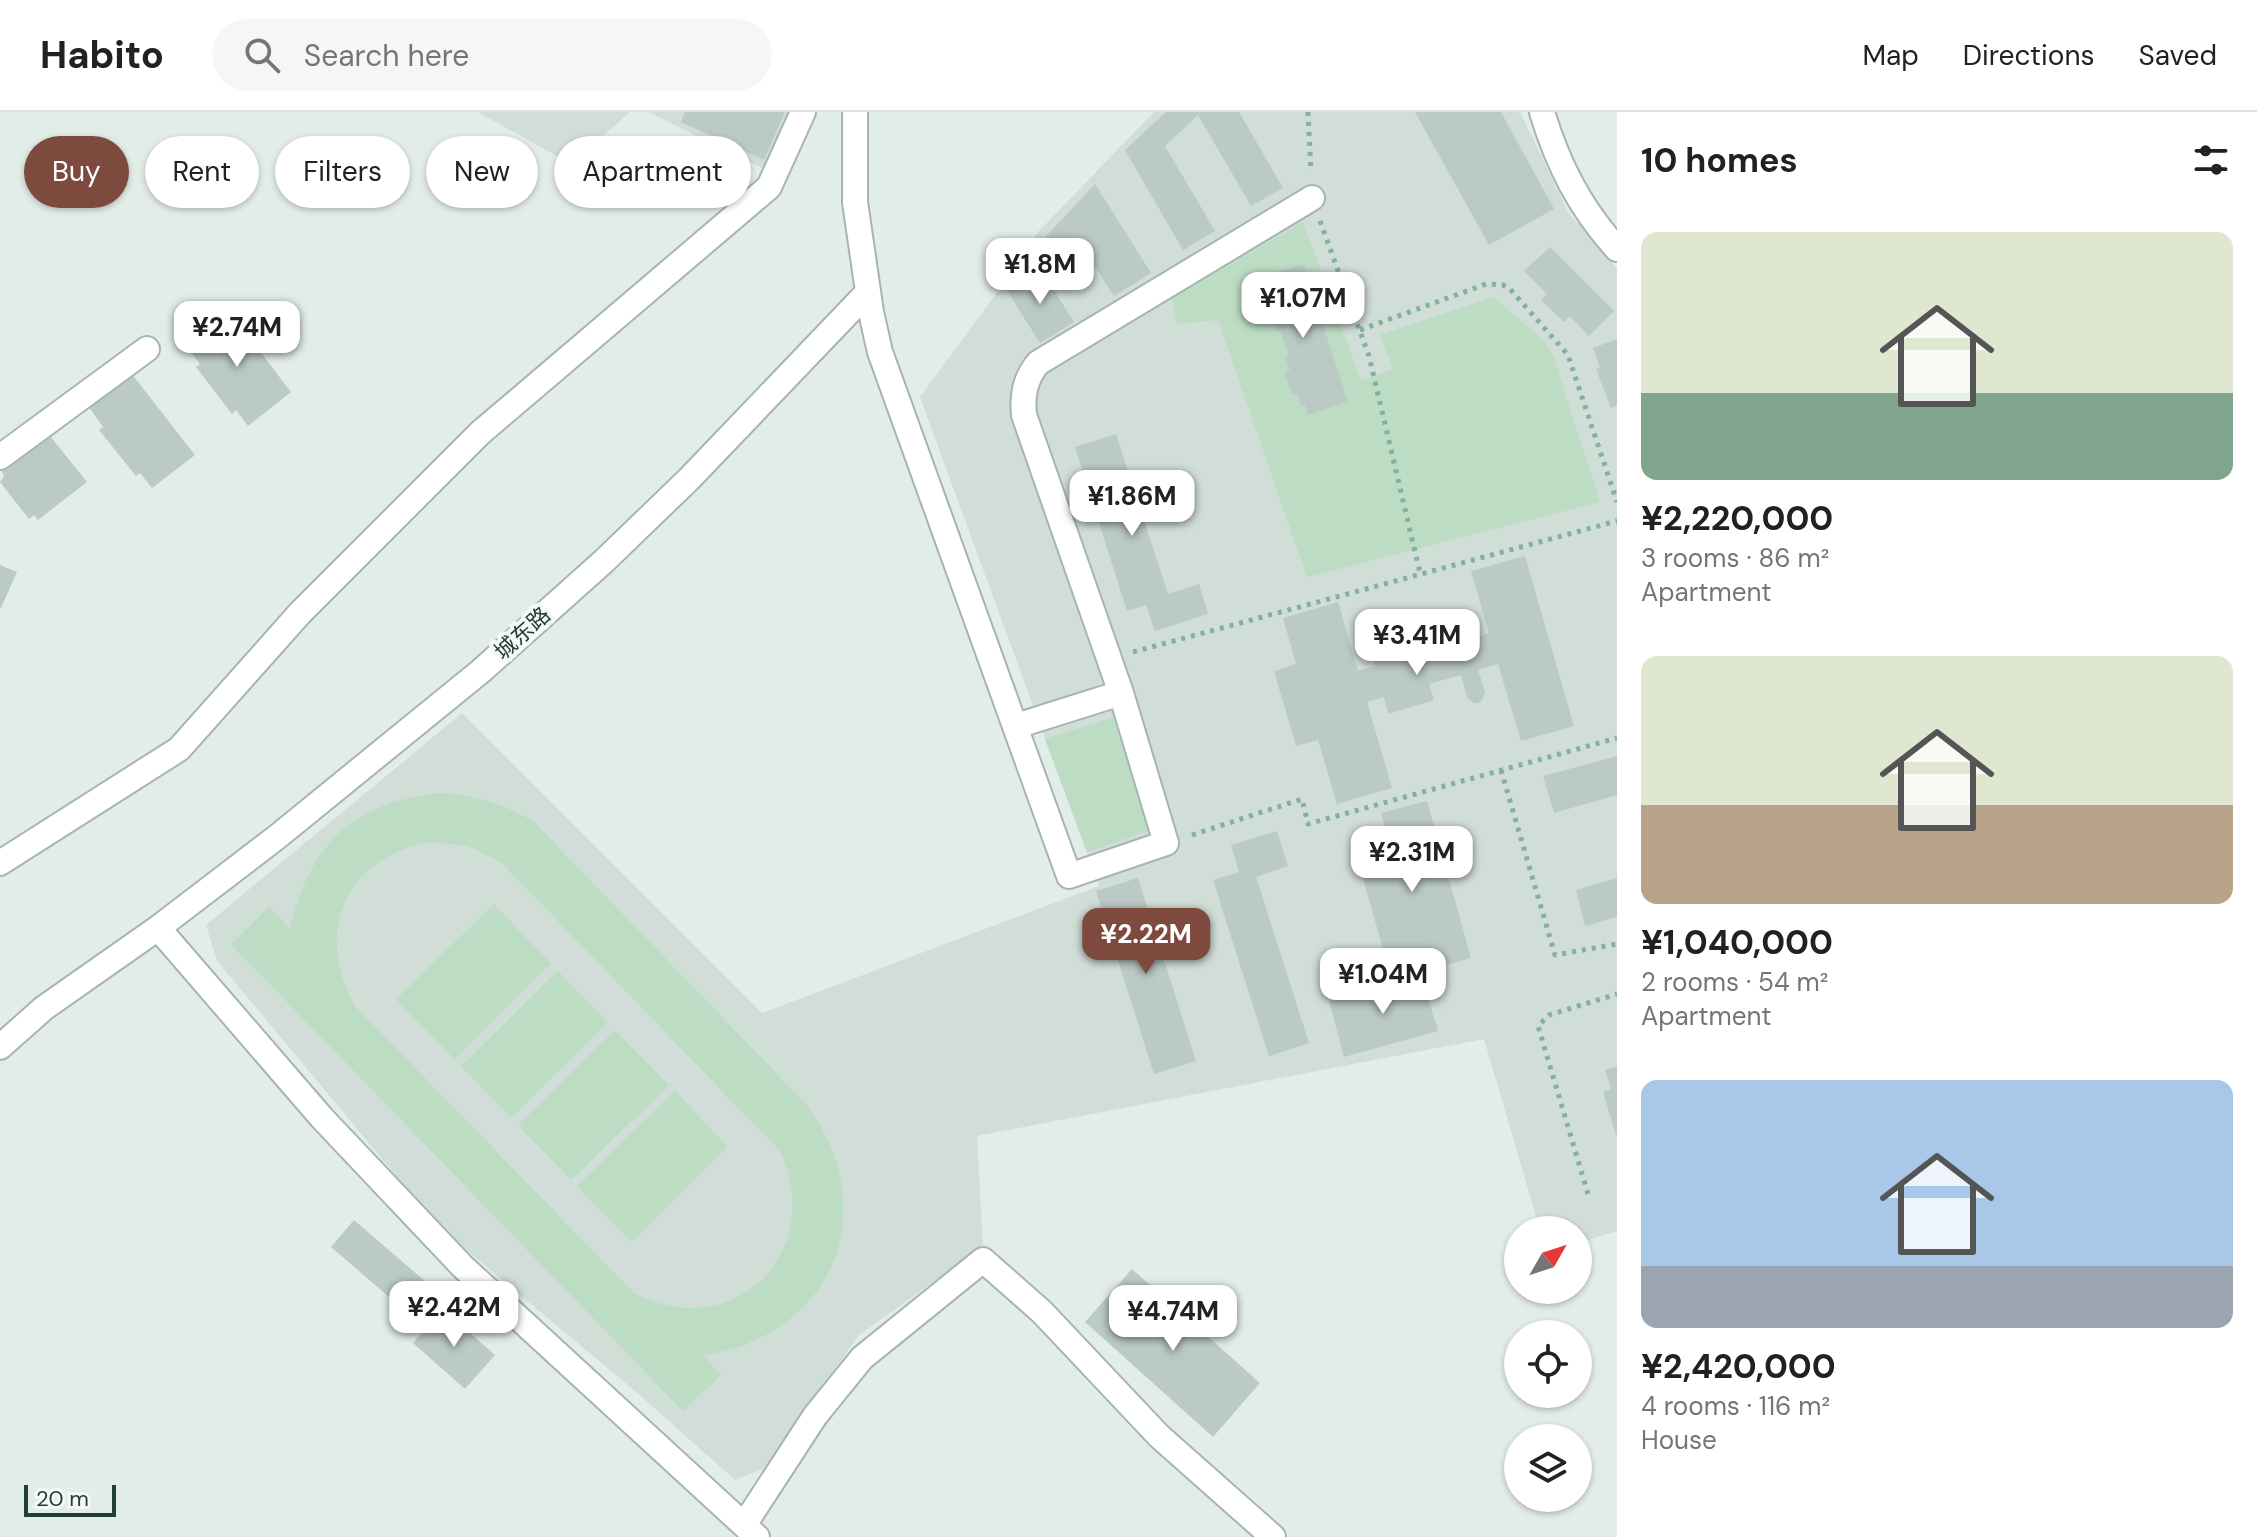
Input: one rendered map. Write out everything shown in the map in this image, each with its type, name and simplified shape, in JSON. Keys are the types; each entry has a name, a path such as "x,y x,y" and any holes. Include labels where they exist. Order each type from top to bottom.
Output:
{"street":[{"path":"0,863 179,749 300,613 480,433 769,187 803,112"},
{"path":"855,112 855,202 880,352 1069,876 1166,843 1121,693 1024,415 1026,381 1038,363 1312,198"},
{"path":"1542,112 1565,175 1583,208 1617,249"},
{"name":"城东路","path":"0,1047 44,1008 158,928 277,837 481,671 604,561 772,395 868,292"},
{"path":"0,457 147,349"},
{"path":"1016,726 1121,693"},
{"path":"158,928 322,1118 463,1267 750,1531 815,1416 862,1358 983,1260 1042,1312 1159,1436 1273,1537"}],"path":[{"path":"1308,112 1312,198 1369,356 1420,573"},
{"path":"1360,330 1486,284 1495,283 1510,289 1568,355 1617,502"},
{"path":"1109,659 1617,521"},
{"path":"1160,845 1302,799 1308,824 1617,738"},
{"path":"1501,770 1555,955 1617,944"},
{"path":"1588,1194 1538,1026 1549,1015 1617,994"}],"shaded area":[{"path":"478,112 630,112 603,136 554,136 554,154 538,146 538,136 521,136"},
{"path":"648,112 793,112 768,171 751,163 751,136 697,136"},
{"path":"1154,112 1520,112 1568,212 1617,269 1617,1231 1592,1239 1592,1216 1536,1216 1484,1039 977,1136 983,1246 858,1336 768,1467 735,1480 634,1390 439,1227 217,961 206,925 462,713 762,1013 1099,886 920,397 1038,232"}],"green space":[{"path":"1303,222 1361,381 1393,369 1380,335 1494,297 1545,342 1553,355 1600,502 1307,577 1218,320 1177,324 1172,298"},
{"path":"1113,717 1149,831 1087,852 1045,739"},
{"path":"441,793 478,798 533,821 804,1102 829,1142 841,1183 843,1223 834,1261 815,1294 786,1322 749,1343 703,1355 721,1375 683,1411 231,944 269,907 290,929 309,873 340,832 360,817 410,798","holes":["430,842 468,846 502,863 780,1151 791,1188 791,1223 781,1254 762,1279 737,1298 706,1307 671,1306 634,1293 355,1006 343,979 337,952 338,926 345,902 358,881 377,863 401,850"]},
{"path":"494,904 551,964 454,1059 396,999"},
{"path":"558,971 608,1023 511,1118 461,1066"},
{"path":"615,1030 669,1085 571,1180 518,1125"},
{"path":"675,1091 728,1147 631,1242 577,1186"}],"building":[{"path":"685,112 785,112 764,160 751,154 751,136 712,136 681,122"},
{"path":"1166,112 1239,112 1283,188 1251,206 1198,115 1165,146 1215,231 1183,250 1125,150"},
{"path":"1415,112 1501,112 1554,209 1489,245"},
{"path":"1095,184 1151,273 1114,296 1088,256 1055,277 1037,246"},
{"path":"1550,247 1614,311 1589,336 1570,316 1564,322 1541,300 1547,294 1524,271"},
{"path":"1303,264 1348,402 1308,415 1297,393 1292,395 1284,372 1290,370 1285,357 1289,356 1273,318 1268,320 1262,299 1266,298 1262,287 1266,286 1263,276"},
{"path":"1040,268 1074,322 1040,343 1006,289"},
{"path":"228,310 291,392 248,426 236,410 232,414 196,367 200,364 185,344"},
{"path":"1617,339 1617,405 1611,408 1596,369 1600,368 1593,348"},
{"path":"131,373 195,455 152,488 140,473 136,476 99,430 103,427 88,406"},
{"path":"46,431 87,482 38,520 34,515 29,519 0,482 4,476 0,467"},
{"path":"1116,434 1168,594 1199,584 1208,614 1155,631 1146,605 1127,611 1075,447"},
{"path":"1525,556 1574,726 1521,741 1498,664 1478,670 1485,692 1479,703 1467,697 1461,675 1429,684 1434,700 1388,714 1384,697 1367,702 1392,788 1337,804 1318,740 1296,746 1274,671 1296,664 1283,618 1338,602 1358,671 1375,666 1371,654 1417,641 1421,653 1451,644 1446,618 1453,612 1463,618 1470,639 1489,633 1471,571"},
{"path":"0,565 17,572 0,610"},
{"path":"1617,756 1617,795 1554,813 1543,776"},
{"path":"1427,801 1471,958 1392,980 1353,844 1387,835 1381,813"},
{"path":"1277,831 1288,866 1256,877 1309,1043 1269,1056 1213,880 1239,872 1231,845"},
{"path":"1138,878 1196,1061 1154,1074 1096,891"},
{"path":"1617,878 1617,917 1585,926 1576,890"},
{"path":"1421,975 1438,1031 1344,1057 1329,1001"},
{"path":"1617,1066 1616,1135 1603,1092 1611,1089 1605,1070"},
{"path":"354,1220 441,1295 418,1322 331,1247"},
{"path":"1132,1269 1260,1383 1213,1437 1085,1322"},
{"path":"443,1309 495,1355 465,1389 413,1343"}]}
